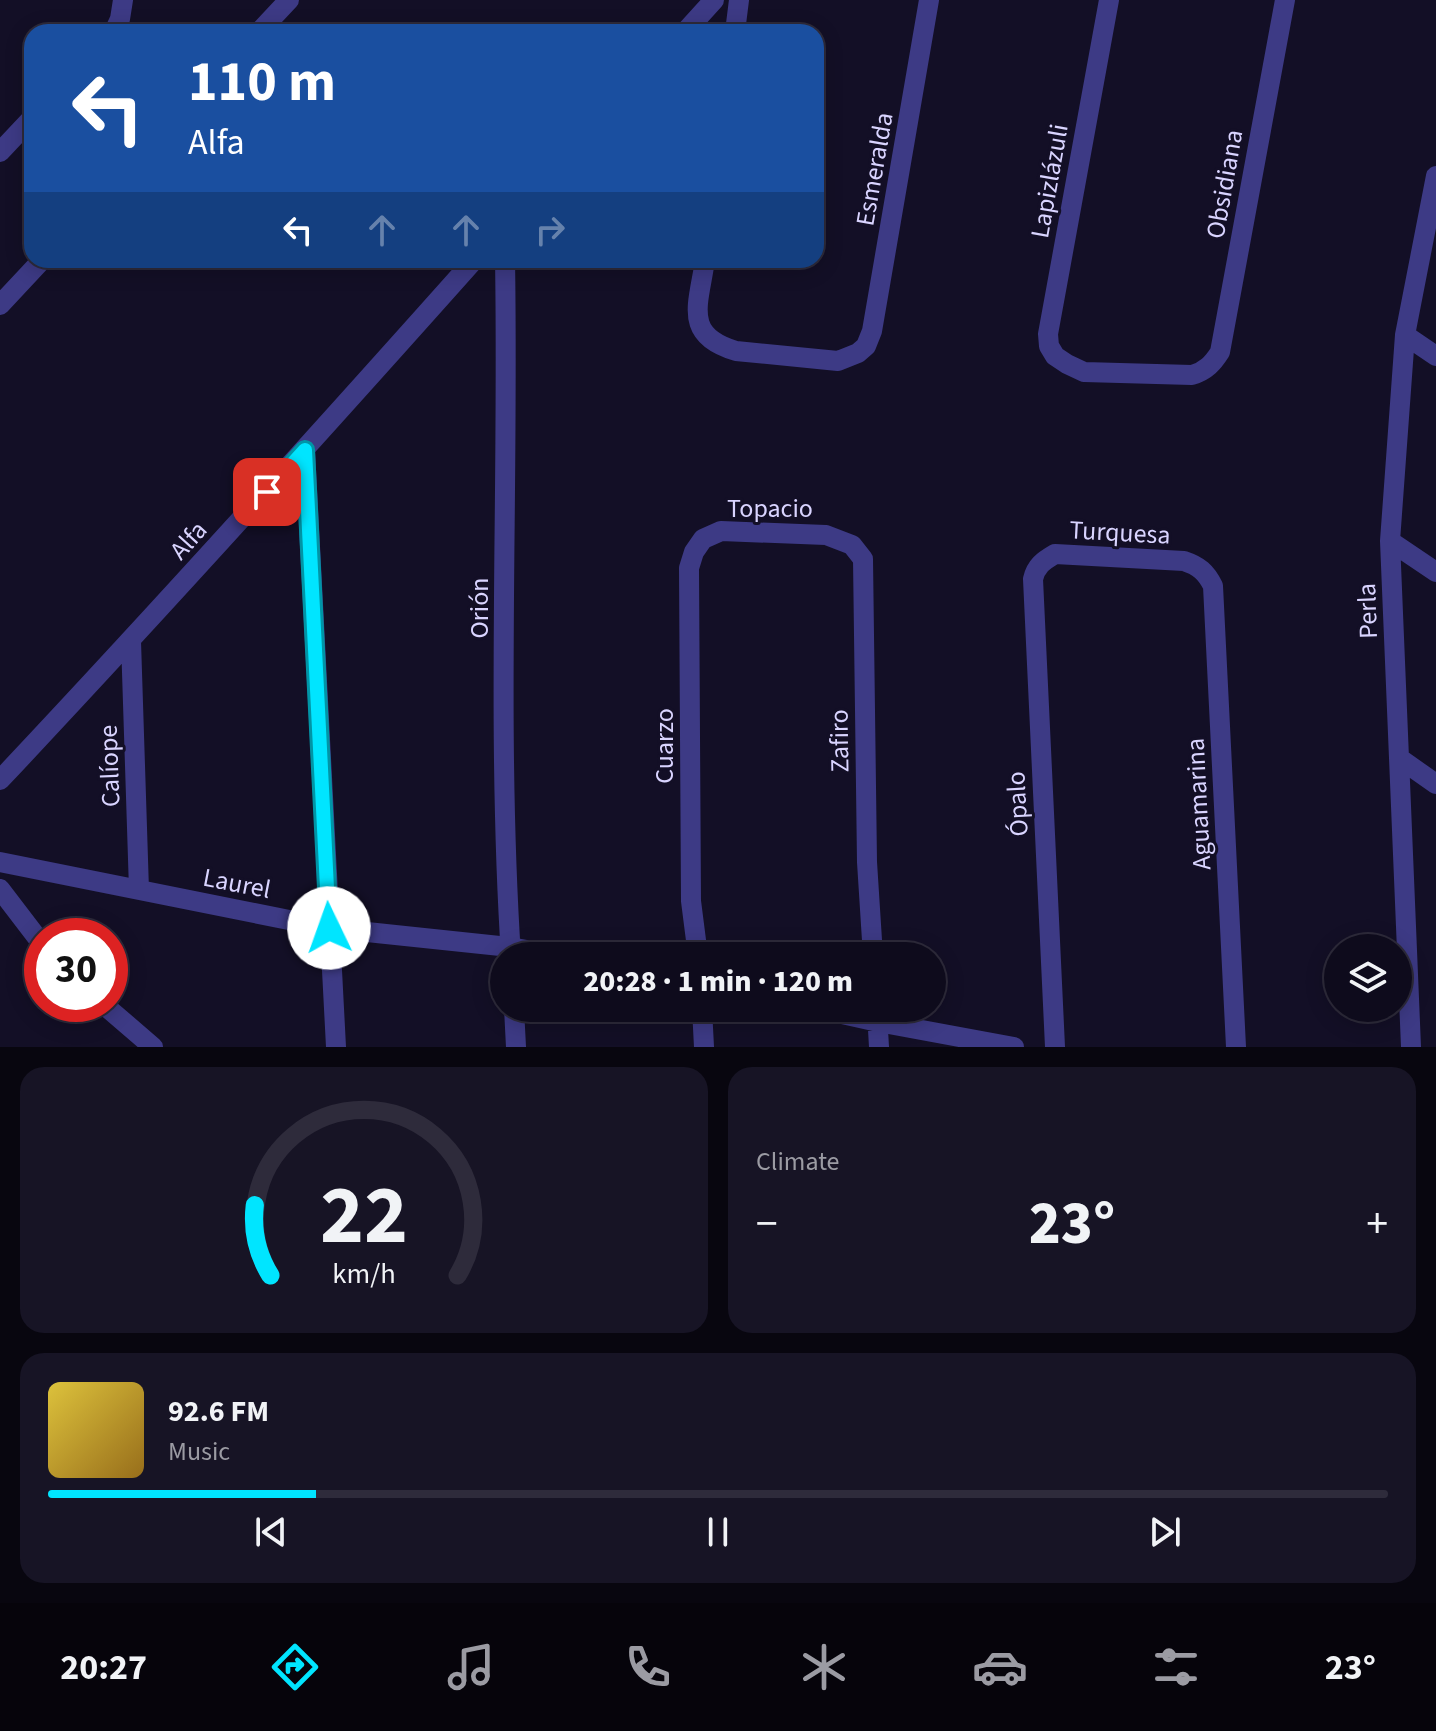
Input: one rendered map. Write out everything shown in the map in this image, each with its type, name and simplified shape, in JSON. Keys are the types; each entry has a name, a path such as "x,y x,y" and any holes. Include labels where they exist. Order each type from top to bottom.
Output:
{"street":[{"path":"118,24 123,0"},
{"path":"266,24 289,0"},
{"path":"692,24 714,0"},
{"path":"736,24 739,0"},
{"name":"Esmeralda","path":"704,268 697,318 701,329 720,346 736,351 838,361 866,346 872,331 929,0"},
{"name":"Lapizlázuli","path":"1109,0 1048,334 1049,346 1055,356 1084,372 1192,375 1202,372"},
{"name":"Obsidiana","path":"1202,372 1220,352 1285,0"},
{"path":"0,152 24,126"},
{"name":"Perla","path":"1411,1047 1390,541 1405,335 1436,176"},
{"path":"0,305 35,268"},
{"name":"Alfa","path":"0,780 131,641 467,268"},
{"name":"Orión","path":"505,268 504,791 510,942"},
{"path":"1405,335 1436,356"},
{"path":"305,450 336,1047"},
{"name":"Topacio","path":"703,539 721,531 837,538"},
{"name":"Zafiro","path":"837,538 852,545 863,559 867,862 872,942"},
{"name":"Cuarzo","path":"696,942 691,901 689,568 694,552 703,539"},
{"path":"1390,541 1436,572"},
{"name":"Turquesa","path":"1043,561 1055,554 1184,561 1196,565"},
{"name":"Ópalo","path":"1043,561 1035,570 1033,579 1055,1047"},
{"name":"Aguamarina","path":"1196,565 1206,573 1213,586 1236,1047"},
{"name":"Calíope","path":"131,641 139,890"},
{"path":"1399,758 1436,784"},
{"name":"Laurel","path":"0,862 329,928 490,948"},
{"path":"0,889 24,920"},
{"path":"124,1022 153,1047"},
{"path":"515,1022 516,1047"},
{"path":"703,1022 704,1047"},
{"path":"877,1022 879,1047"},
{"path":"907,1022 1014,1047"}],"route":[{"path":"267,492 305,450 329,928"}]}
